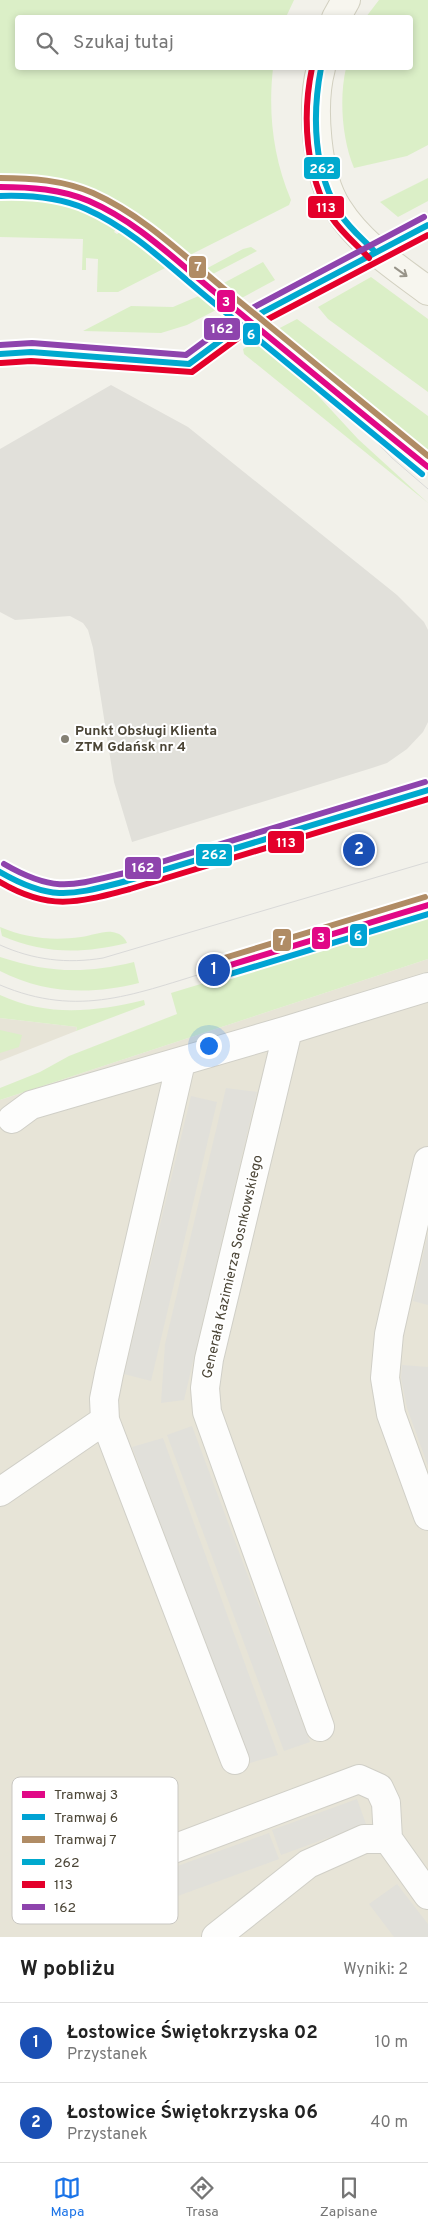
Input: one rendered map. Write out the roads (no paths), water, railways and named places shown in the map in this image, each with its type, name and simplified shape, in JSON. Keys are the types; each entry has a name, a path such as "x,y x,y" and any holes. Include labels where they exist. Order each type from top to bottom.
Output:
{"main road":[{"path":"338,15 346,0"},
{"path":"320,70 317,82 316,130 323,172 337,209 375,252 428,291"}],"street":[{"path":"12,1120 31,1105 181,1062 428,987"},
{"name":"Generała Kazimierza Sosnkowskiego","path":"288,1030 209,1358 205,1388 210,1420 320,1727"},
{"path":"181,1062 109,1374 104,1399 105,1420 235,1760"},
{"path":"428,1161 389,1334 385,1378 391,1414 428,1516"},
{"path":"0,1492 105,1420"},
{"path":"178,1847 359,1779 379,1788 386,1803 388,1839 428,1895"},
{"path":"216,1937 308,1864 364,1839 388,1839"}],"tram line":[{"name":"7","path":"0,178 35,179 70,185 93,193 128,212 177,249 428,456"},
{"name":"3","path":"0,187 34,188 68,194 89,201 124,220 156,243 428,467"},
{"name":"6","path":"0,196 55,199 76,205 104,218 137,239 422,474"},
{"path":"305,368 392,458 428,489"},
{"path":"0,945 25,954 50,959 76,961 103,958 428,862"},
{"name":"7","path":"211,962 425,897"},
{"name":"3","path":"214,970 428,905"},
{"name":"6","path":"217,978 428,914"},
{"path":"0,985 29,995 56,1000 82,1001 108,999 133,994 214,970"}],"place":[{"name":"Punkt Obsługi Klienta ZTM Gdańsk nr 4","path":"65,739"},
{"name":"Łostowice Świętokrzyska 06","path":"359,850"},
{"name":"Łostowice Świętokrzyska 02","path":"214,970"}]}
